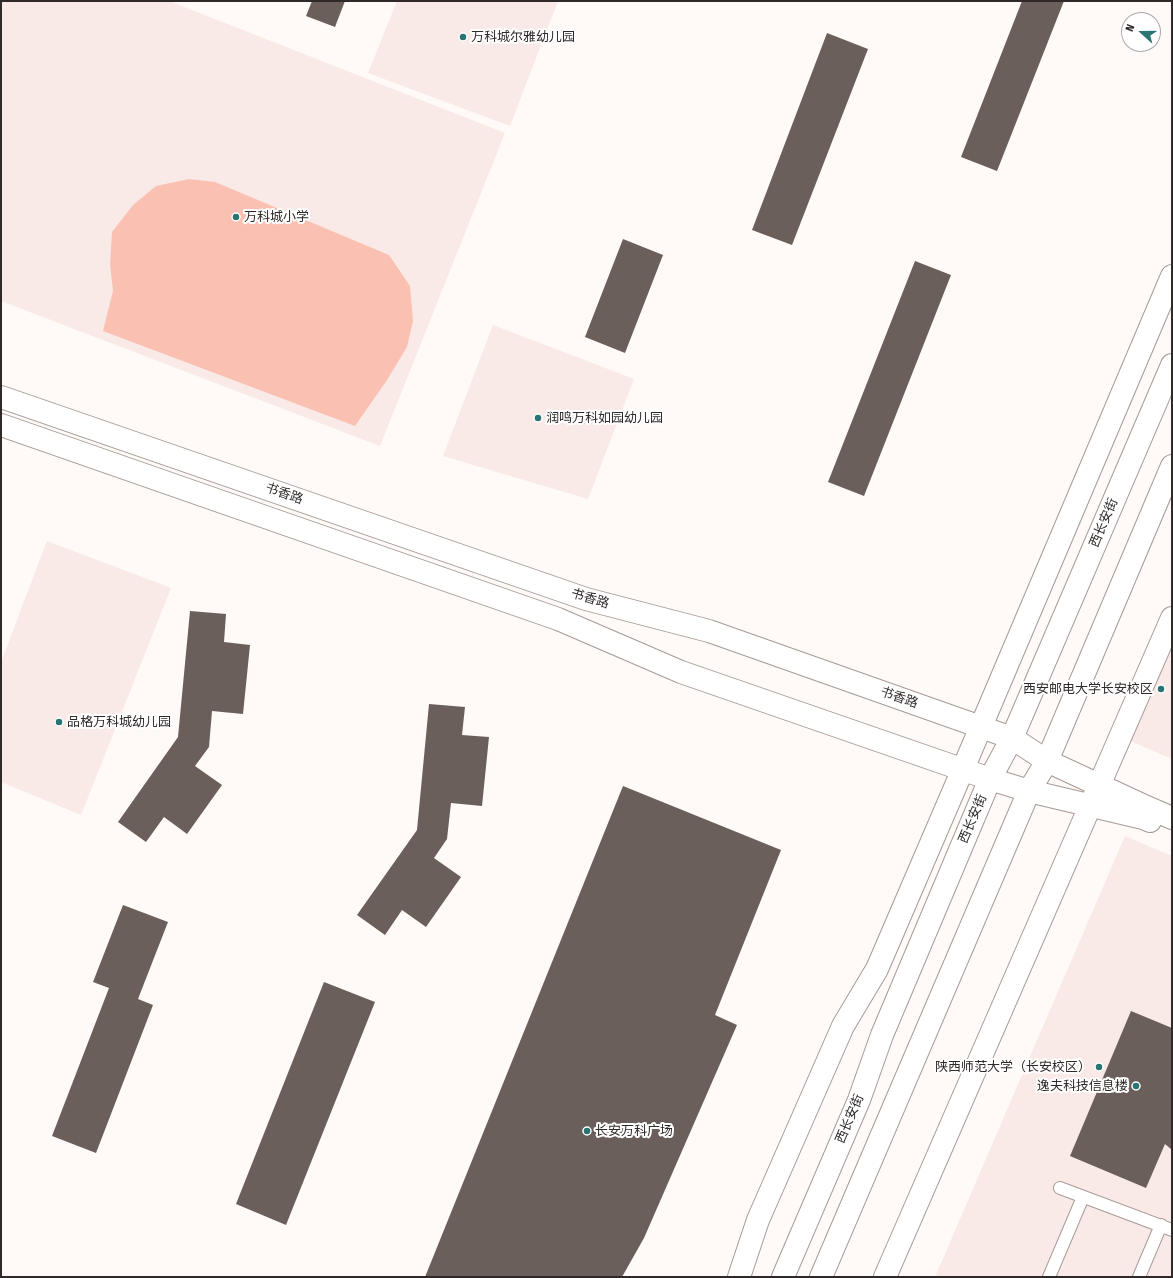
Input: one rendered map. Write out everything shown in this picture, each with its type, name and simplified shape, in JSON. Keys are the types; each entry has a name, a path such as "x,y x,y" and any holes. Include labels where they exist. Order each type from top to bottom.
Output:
{"main road":[{"path":"739,1277 758,1220 840,1033 876,969 963,769 1172,276"},
{"name":"西长安街","path":"783,1277 858,1100 882,1035 990,779 1012,738 1172,365"},
{"name":"书香路","path":"1,396 586,599 709,631 1012,738 1047,761 1172,818"},
{"path":"1,425 551,617 681,672 990,779 1029,791 1143,818 1172,830"},
{"path":"821,1277 1029,791 1047,761 1172,466"},
{"path":"885,1277 1172,618"}],"lane":[{"path":"1060,1188 1167,1228 1139,1277"},
{"path":"1049,1277 1083,1197"}],"shaded area":[{"name":"万科城小学","path":"1,1 169,1 505,133 380,446 1,301"},
{"name":"万科城尔雅幼儿园","path":"397,1 558,1 510,126 368,73"},
{"path":"189,179 215,182 389,255 410,286 413,321 407,347 387,380 355,426 103,331 113,291 110,264 112,232 133,205 156,186"},
{"name":"润鸣万科如园幼儿园","path":"493,325 634,379 588,499 443,456"},
{"name":"品格万科城幼儿园","path":"47,541 171,588 81,815 1,782 1,662"},
{"name":"西安邮电大学长安校区","path":"1172,639 1172,759 1128,740"},
{"name":"陕西师范大学（长安校区）","path":"1125,836 1172,856 1172,1277 935,1277"}],"building":[{"path":"312,1 345,1 335,27 306,16"},
{"path":"1022,1 1064,1 997,171 961,157"},
{"path":"827,33 868,49 792,245 752,230"},
{"path":"623,239 663,255 625,353 585,337"},
{"path":"915,261 951,275 864,496 828,482"},
{"path":"190,611 226,614 224,642 250,645 243,714 212,711 209,747 195,766 222,785 187,834 164,817 146,842 118,822 178,737"},
{"path":"429,704 465,707 462,735 489,737 482,806 451,803 447,839 434,858 461,877 426,927 402,910 385,935 357,915 417,830"},
{"name":"长安万科广场","path":"623,786 781,850 715,1015 737,1025 644,1238 622,1277 425,1277"},
{"path":"123,905 168,922 138,999 153,1005 96,1153 52,1136 109,988 93,982"},
{"path":"324,982 375,1002 286,1225 236,1204"},
{"name":"逸夫科技信息楼","path":"1131,1011 1172,1028 1172,1150 1165,1144 1146,1188 1070,1156"}],"place":[{"name":"万科城尔雅幼儿园","path":"463,37"},
{"name":"万科城小学","path":"236,217"},
{"name":"润鸣万科如园幼儿园","path":"538,418"},
{"name":"西安邮电大学长安校区","path":"1161,689"},
{"name":"品格万科城幼儿园","path":"59,722"},
{"name":"陕西师范大学（长安校区）","path":"1099,1067"},
{"name":"逸夫科技信息楼","path":"1136,1086"},
{"name":"长安万科广场","path":"587,1131"}]}
